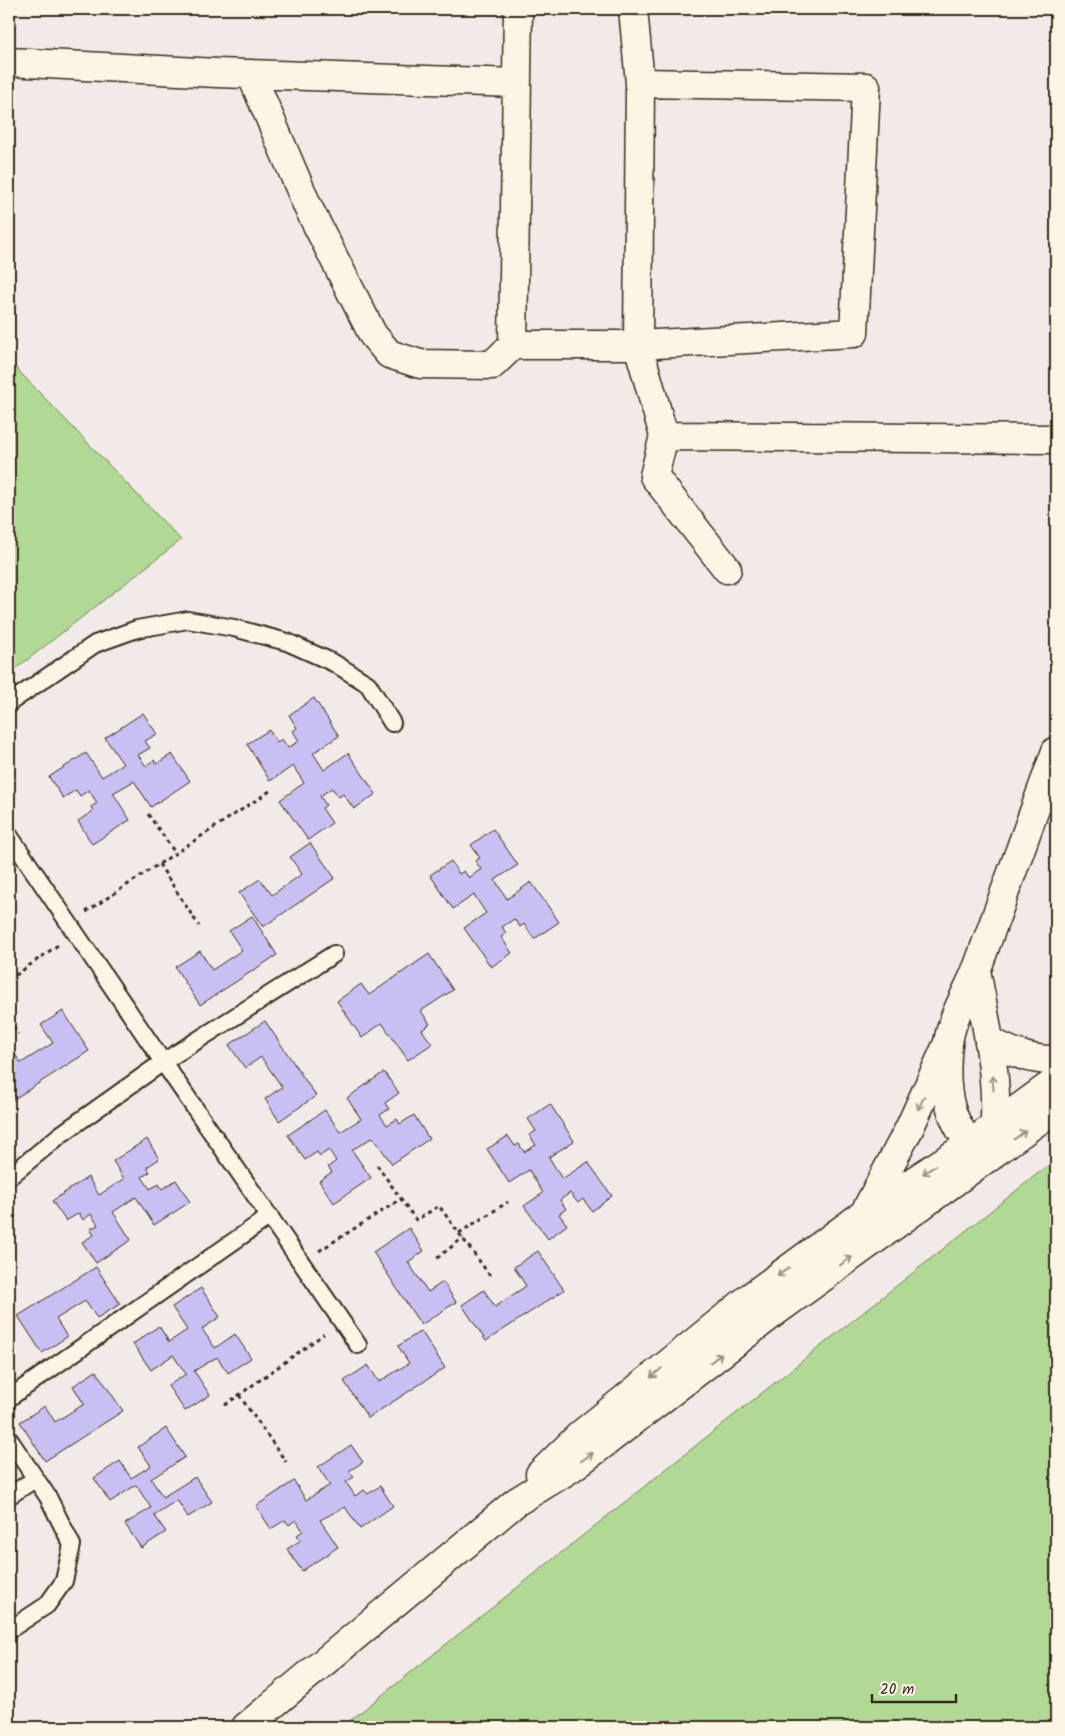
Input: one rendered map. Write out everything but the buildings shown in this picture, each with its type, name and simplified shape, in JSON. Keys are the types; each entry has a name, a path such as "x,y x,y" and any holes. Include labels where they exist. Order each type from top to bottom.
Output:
{"street":[{"path":"513,345 518,9"},
{"path":"633,9 640,83 638,345 664,436 654,476 727,569"},
{"path":"9,62 251,74 517,83"},
{"path":"251,74 308,207 373,335 388,354 420,364 492,365 513,345 638,345 854,332 866,87 640,83"},
{"path":"664,436 1056,439"},
{"path":"865,1212 908,1129 948,1043 1056,751"},
{"path":"976,970 989,1041 994,1080 996,1126"},
{"path":"989,1041 1009,1052 1031,1058 1056,1060"},
{"path":"948,1043 947,1087 953,1117 980,1150"},
{"path":"246,1727 516,1502 598,1449 775,1312 980,1150 996,1126 1056,1081"},
{"path":"516,1502 541,1473 579,1436 753,1295 865,1212 1056,1108"}],"lane":[{"path":"9,703 95,644 137,629 188,620 234,628 287,642 334,663 368,684 392,723"},
{"path":"9,835 358,1344"},
{"path":"9,1177 60,1135 163,1062 334,954"},
{"path":"9,1398 270,1216"},
{"path":"9,1439 48,1497 72,1545 64,1581 47,1605 9,1630"},
{"path":"9,1496 35,1479"}],"path":[{"path":"9,980 72,928 159,864 270,791"},
{"path":"148,814 176,854"},
{"path":"159,864 199,926"},
{"path":"9,1020 18,1034"},
{"path":"377,1165 416,1220 440,1206 491,1277"},
{"path":"301,1262 401,1199"},
{"path":"459,1233 508,1202"},
{"path":"437,1258 463,1238"},
{"path":"225,1405 342,1321"},
{"path":"239,1395 286,1462"}],"green space":[{"path":"13,365 181,540 9,674 9,369"},
{"path":"1056,1159 1056,1727 342,1727"}]}
